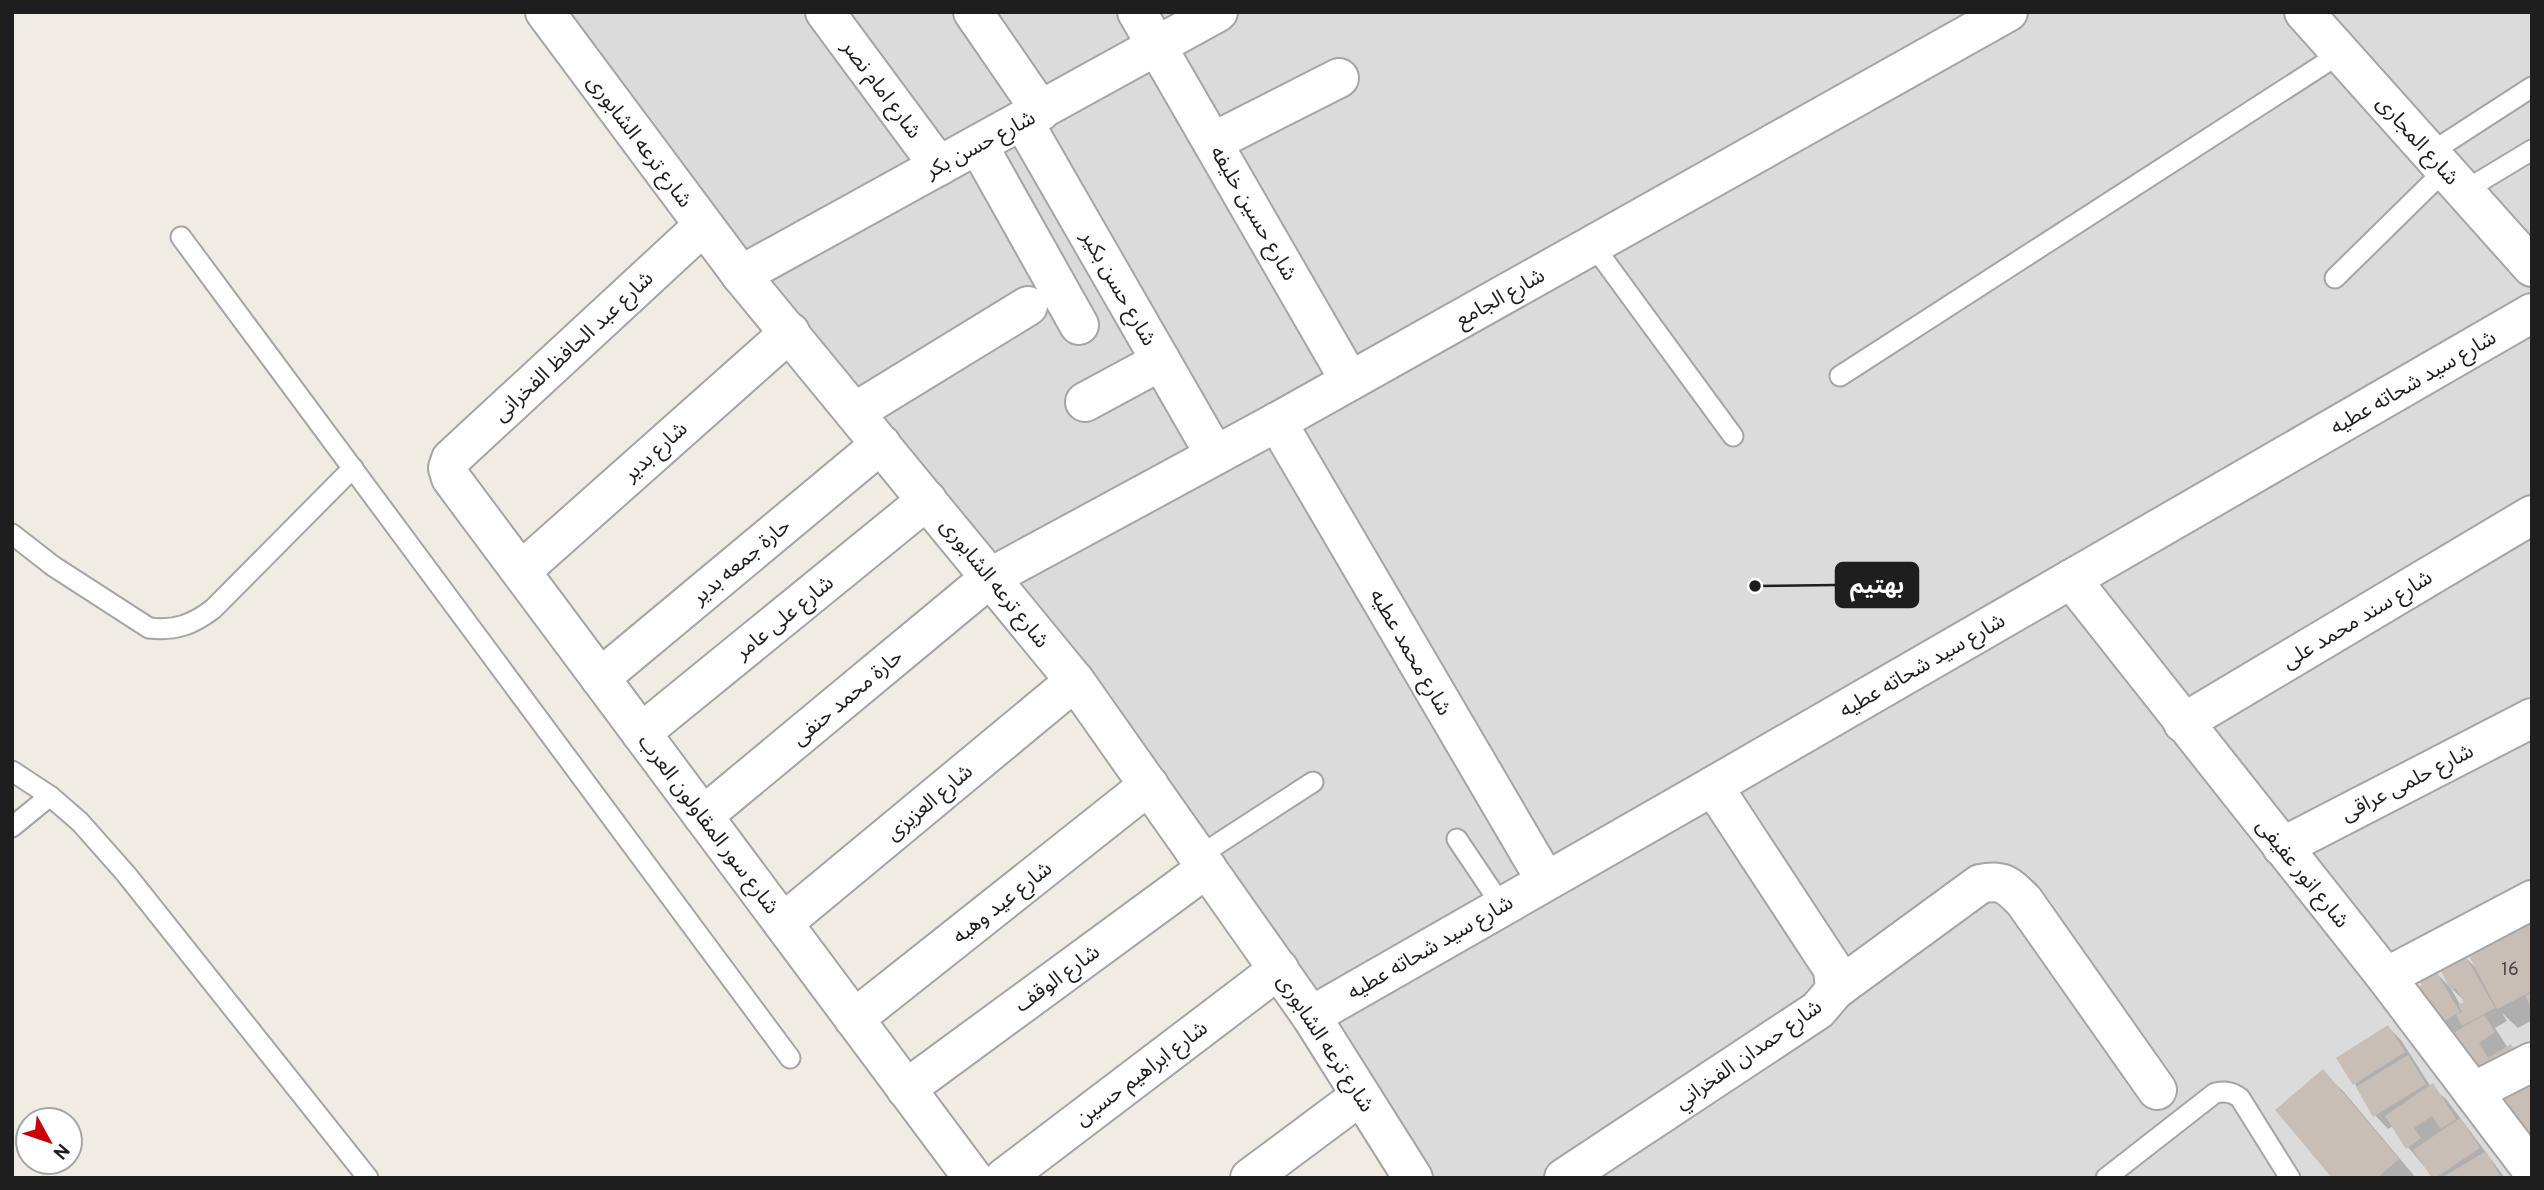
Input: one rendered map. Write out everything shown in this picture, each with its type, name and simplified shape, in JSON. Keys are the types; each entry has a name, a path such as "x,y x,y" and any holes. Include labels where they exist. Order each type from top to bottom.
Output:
{"street":[{"name":"شارع ترعه الشابورى","path":"545,12 741,275 1075,681 1311,1016 1413,1178"},
{"name":"شارع امام نصر","path":"825,12 939,166"},
{"name":"شارع حسن بكير","path":"973,12 1032,116 1161,361 1215,455"},
{"name":"شارع حسين خليفه","path":"1137,12 1350,382"},
{"name":"شارع حسن بكر","path":"741,275 1218,12"},
{"name":"شارع الجامع","path":"991,577 1350,382 2008,12"},
{"name":"شارع المجارى","path":"2314,15 2341,53 2446,171 2529,258"},
{"path":"1213,142 1339,78"},
{"path":"978,145 1079,325"},
{"name":"شارع عبد الحافظ الفخرانى","path":"448,468 451,458 703,226"},
{"path":"855,412 1028,306"},
{"name":"شارع سيد شحاته عطيه","path":"1311,1016 2532,313"},
{"name":"شارع بدير","path":"521,571 790,332"},
{"path":"1085,402 1161,361"},
{"name":"شارع محمد عطيه","path":"1277,422 1546,881"},
{"name":"حارة جمعه بدير","path":"600,678 881,444"},
{"name":"شارع سور المقاولون العرب","path":"448,468 451,478 972,1178"},
{"name":"شارع على عامر","path":"641,733 927,500"},
{"name":"شارع سند محمد على","path":"2183,723 2532,515"},
{"name":"حارة محمد حنفى","path":"703,816 991,577"},
{"name":"شارع انور عفيفى","path":"2071,579 2386,977 2532,1170"},
{"name":"شارع العزيزى","path":"783,923 1075,681"},
{"name":"شارع حلمى عراقى","path":"2282,847 2532,718"},
{"name":"شارع عيد وهبه","path":"854,1019 1149,785"},
{"name":"شارع حمدان الفخراني","path":"1564,1178 1818,1010 1835,990 1833,969 1713,786"},
{"name":"شارع الوقف","path":"906,1089 1203,862"},
{"path":"1835,990 1980,884 1994,881 2008,884 2024,901 2157,1090"},
{"path":"2386,977 2532,900"},
{"name":"شارع ابراهيم حسين","path":"1004,1178 1279,969"},
{"path":"2473,1092 2532,1062"},
{"path":"1250,1178 1360,1096"}],"lane":[{"path":"1840,376 2341,53"},
{"path":"2335,278 2532,87"},
{"path":"2446,171 2532,150"},
{"path":"181,237 790,1058"},
{"path":"1593,245 1733,436"},
{"path":"12,534 53,566 149,628 166,630 183,627 199,620 213,609 353,468"},
{"path":"12,771 50,796 80,822 127,874 368,1178"},
{"path":"1203,862 1312,782"},
{"path":"12,827 50,796"},
{"path":"1457,839 1502,906"},
{"path":"2106,1178 2215,1094 2224,1092 2233,1093 2240,1098 2290,1178"}],"shaded area":[{"path":"530,12 2532,12 2532,1178 1394,1178 1178,847"}],"building":[{"path":"2532,921 2532,991 2497,1009 2468,954"},
{"path":"2465,955 2495,1008 2462,1026 2456,1015 2462,1012 2458,1005 2464,1002 2456,988 2451,990 2440,969"},
{"path":"2435,970 2460,1012 2443,1022 2398,1001 2422,985 2419,980"},
{"path":"2532,992 2532,1009 2525,996"},
{"path":"2484,1015 2495,1032 2479,1043 2488,1058 2511,1044 2519,1058 2471,1097 2438,1042"},
{"path":"2388,1025 2405,1052 2353,1085 2336,1058"},
{"path":"2408,1055 2426,1084 2373,1117 2356,1087"},
{"path":"2323,1069 2399,1159 2377,1178 2332,1178 2275,1110"},
{"path":"2530,1082 2532,1085 2532,1154 2490,1106"},
{"path":"2433,1083 2456,1119 2441,1129 2432,1116 2414,1128 2421,1138 2406,1149 2385,1116"},
{"path":"2460,1118 2480,1148 2432,1178 2413,1150"},
{"path":"2486,1151 2501,1178 2441,1178"}],"place":[{"name":"بهتيم","path":"1755,586"}]}
